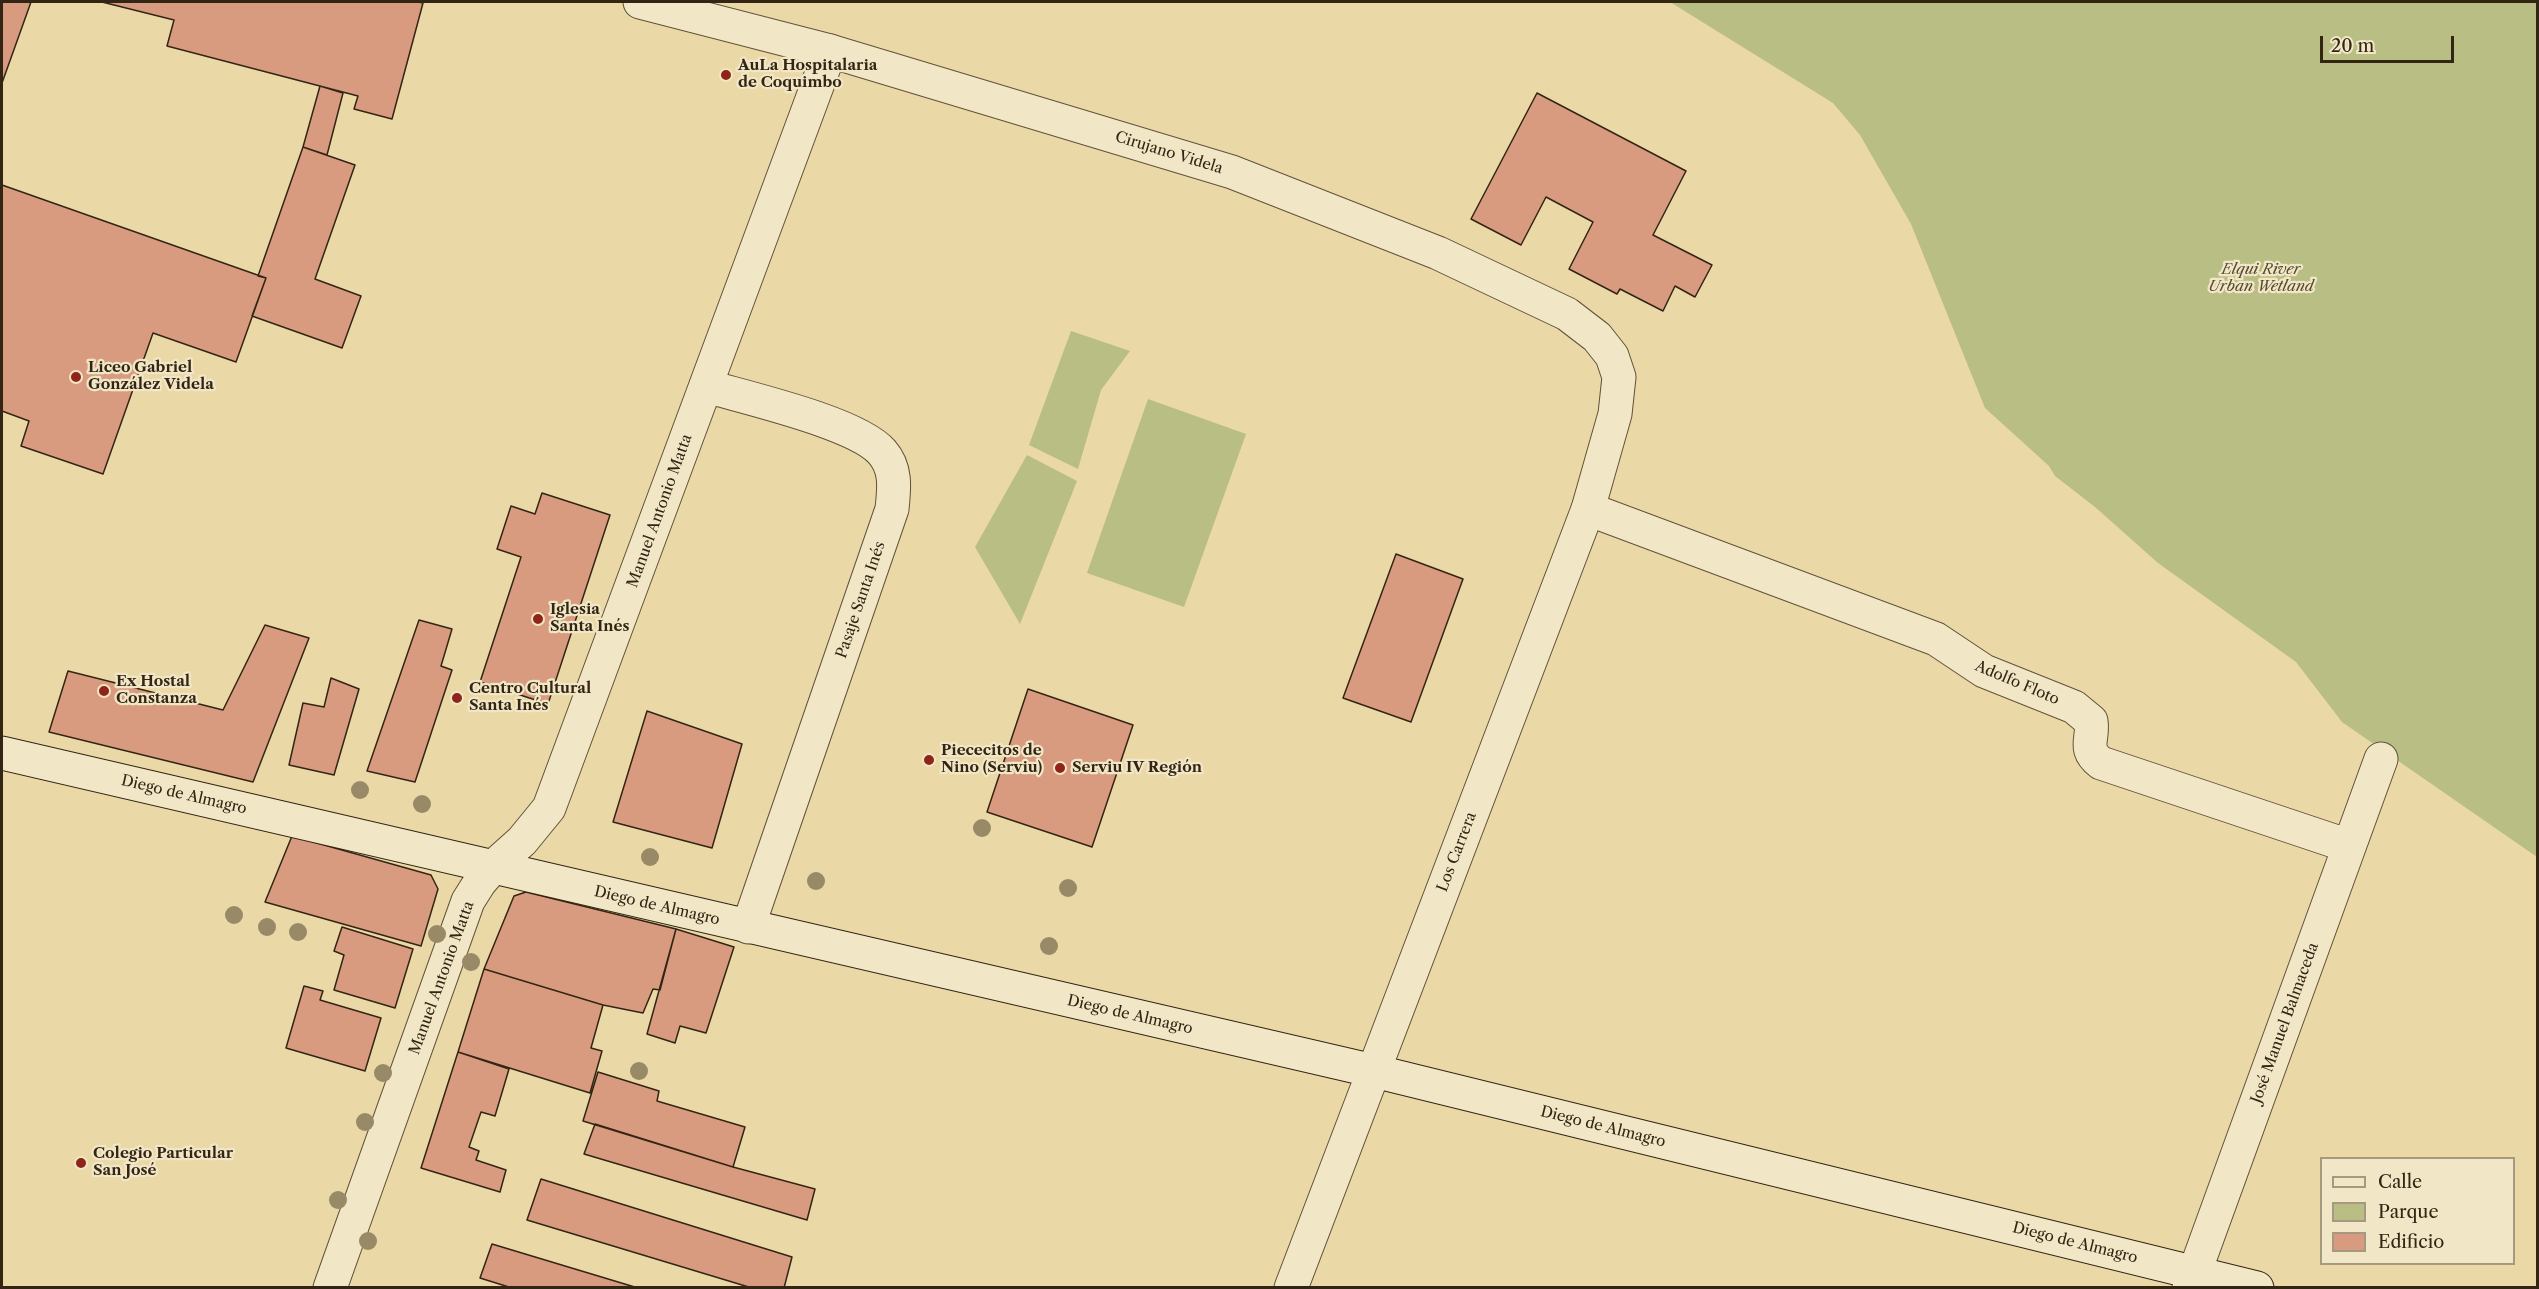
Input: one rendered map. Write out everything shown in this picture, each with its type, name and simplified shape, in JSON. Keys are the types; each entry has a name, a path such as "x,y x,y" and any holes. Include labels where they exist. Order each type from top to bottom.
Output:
{"street":[{"name":"Cirujano Videla","path":"639,2 830,51 1232,172 1438,253 1567,314 1597,337 1611,356 1618,377 1615,414"},
{"name":"Manuel Antonio Matta","path":"330,1287 468,902 480,882 522,841 549,808 830,51"},
{"name":"Pasaje Santa Inés","path":"706,386 834,425 868,441 883,453 896,479 892,509 748,927"},
{"name":"Los Carrera","path":"1291,1287 1588,509 1615,414"},
{"name":"Adolfo Floto","path":"1588,509 1936,639 1984,672 2074,707 2091,721 2089,746 2092,756 2102,763 2349,846"},
{"name":"Diego de Almagro","path":"2,753 1374,1071 2192,1280 2257,1287"},
{"name":"José Manuel Balmaceda","path":"2192,1280 2381,759"}],"green space":[{"name":"Elqui River Urban Wetland","path":"1670,2 2537,2 2537,857 2342,722 2296,662 2158,563 2095,507 2055,476 2049,466 1985,408 1911,224 1860,135 1833,103"},
{"path":"1071,331 1130,351 1101,390 1078,469 1029,445"},
{"path":"1148,399 1246,434 1184,607 1087,573"},
{"path":"1027,455 1077,481 1020,624 975,547"}],"building":[{"path":"2,2 31,2 2,83"},
{"path":"102,2 423,3 392,119 354,109 358,96 167,46 174,20"},
{"path":"320,86 343,93 327,155 303,147"},
{"path":"1537,93 1686,171 1653,235 1712,265 1695,297 1675,286 1663,311 1620,289 1617,294 1569,269 1593,222 1546,197 1521,245 1471,219"},
{"path":"303,147 355,165 315,279 361,296 342,348 252,316 266,278 258,276"},
{"path":"2,185 266,278 236,362 153,333 103,474 21,446 29,421 2,411"},
{"name":"Iglesia Santa Inés","path":"542,493 610,515 548,704 480,682 521,557 497,549 511,506 535,514"},
{"path":"1396,554 1463,579 1411,722 1343,698"},
{"path":"419,620 452,629 441,666 452,670 415,782 367,771"},
{"name":"Ex Hostal Constanza","path":"265,625 309,638 253,782 49,732 68,671 223,710"},
{"path":"331,678 359,689 334,775 289,765 303,703 324,707"},
{"name":"Serviu IV Región","path":"1028,689 1133,725 1092,847 987,812"},
{"path":"647,711 742,744 712,848 613,822"},
{"path":"292,836 431,875 438,889 421,946 265,902"},
{"path":"526,892 676,929 660,990 653,989 643,1013 603,1005 484,969 514,896"},
{"path":"342,927 413,949 395,1008 334,990 344,955 334,951"},
{"path":"676,929 734,947 706,1033 680,1026 675,1043 647,1034"},
{"path":"484,969 603,1005 591,1048 602,1051 590,1093 458,1052"},
{"path":"304,986 323,991 320,1000 381,1018 365,1071 286,1048"},
{"path":"458,1052 509,1069 495,1116 481,1112 469,1147 479,1151 476,1160 506,1170 500,1192 421,1168"},
{"path":"598,1072 659,1091 657,1101 745,1127 733,1167 583,1121"},
{"path":"595,1124 733,1167 815,1189 807,1220 584,1154"},
{"path":"541,1179 792,1257 784,1288 752,1288 527,1220"},
{"path":"492,1244 638,1288 512,1288 480,1278"}],"place":[{"name":"AuLa Hospitalaria de Coquimbo","path":"726,75"},
{"name":"Liceo Gabriel González Videla","path":"76,377"},
{"name":"Iglesia Santa Inés","path":"538,619"},
{"name":"Ex Hostal Constanza","path":"104,691"},
{"name":"Centro Cultural Santa Inés","path":"457,698"},
{"name":"Piececitos de Nino (Serviu)","path":"929,760"},
{"name":"Serviu IV Región","path":"1060,768"},
{"name":"Colegio Particular San José","path":"81,1163"}]}
